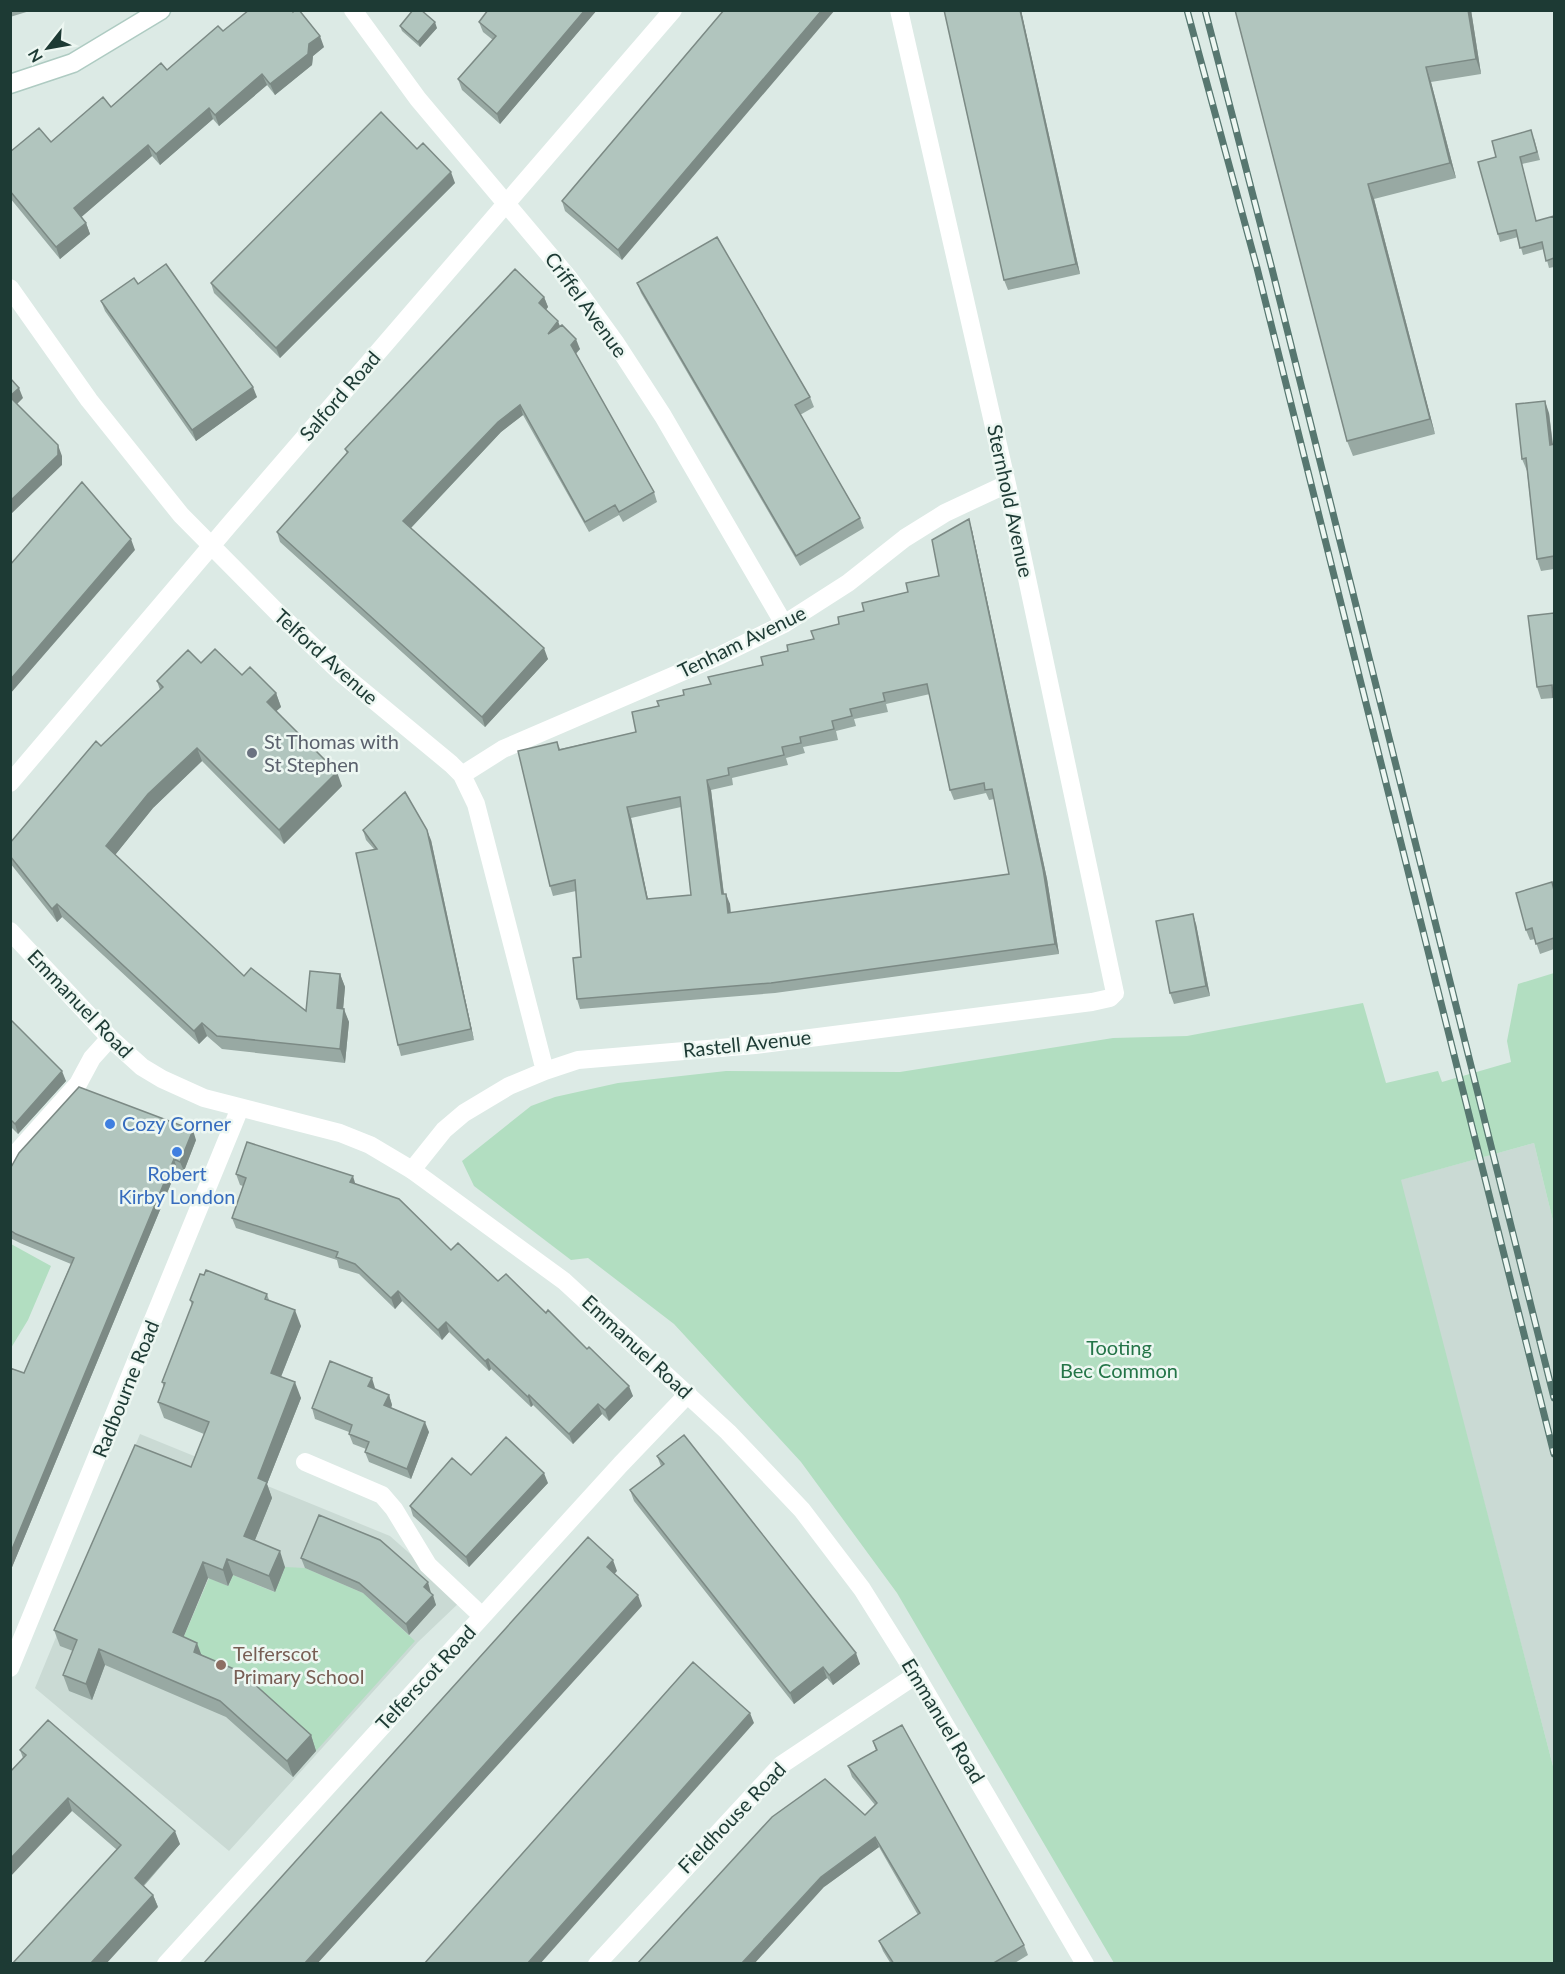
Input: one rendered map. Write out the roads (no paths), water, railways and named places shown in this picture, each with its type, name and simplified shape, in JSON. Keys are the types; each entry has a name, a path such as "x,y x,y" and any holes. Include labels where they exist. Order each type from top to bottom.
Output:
{"street":[{"path":"10,84 73,63 161,10"},
{"name":"Criffel Avenue","path":"353,10 418,99 568,277 615,342 663,416 784,624"},
{"name":"Salford Road","path":"10,783 210,547 673,10"},
{"name":"Sternhold Avenue","path":"899,10 1007,484 1115,993"},
{"name":"Telford Avenue","path":"10,288 112,431 210,547 341,673 462,775 476,804 544,1071"},
{"name":"Tenham Avenue","path":"462,775 503,750 709,660 784,624 848,584 905,538 955,508 1007,484"},
{"name":"Emmanuel Road","path":"10,931 110,1038 142,1067 204,1098 340,1132 370,1145 412,1170 564,1281 688,1394 769,1472 802,1510 862,1589 916,1675 1085,1964"},
{"name":"Rastell Avenue","path":"412,1170 437,1137 464,1113 509,1086 578,1060 767,1043 1092,1002 1110,998 1115,993"},
{"path":"10,1160 78,1084 92,1058 110,1038"},
{"name":"Radbourne Road","path":"10,1668 240,1108"},
{"name":"Telferscot Road","path":"166,1964 482,1616 688,1394"},
{"path":"305,1462 382,1495 394,1509 428,1565 482,1616"},
{"name":"Fieldhouse Road","path":"597,1964 781,1765 916,1675"}],"railway":[{"path":"1187,10 1257,268 1554,1454"},
{"path":"1205,10 1272,269 1554,1398"}],"place":[{"name":"St Thomas with St Stephen","path":"252,753"},
{"name":"Cozy Corner","path":"110,1124"},
{"name":"Robert Kirby London","path":"177,1152"},
{"name":"Telferscot Primary School","path":"221,1665"}],"park label":[{"name":"Tooting Bec Common","path":"1119,1360"}]}
